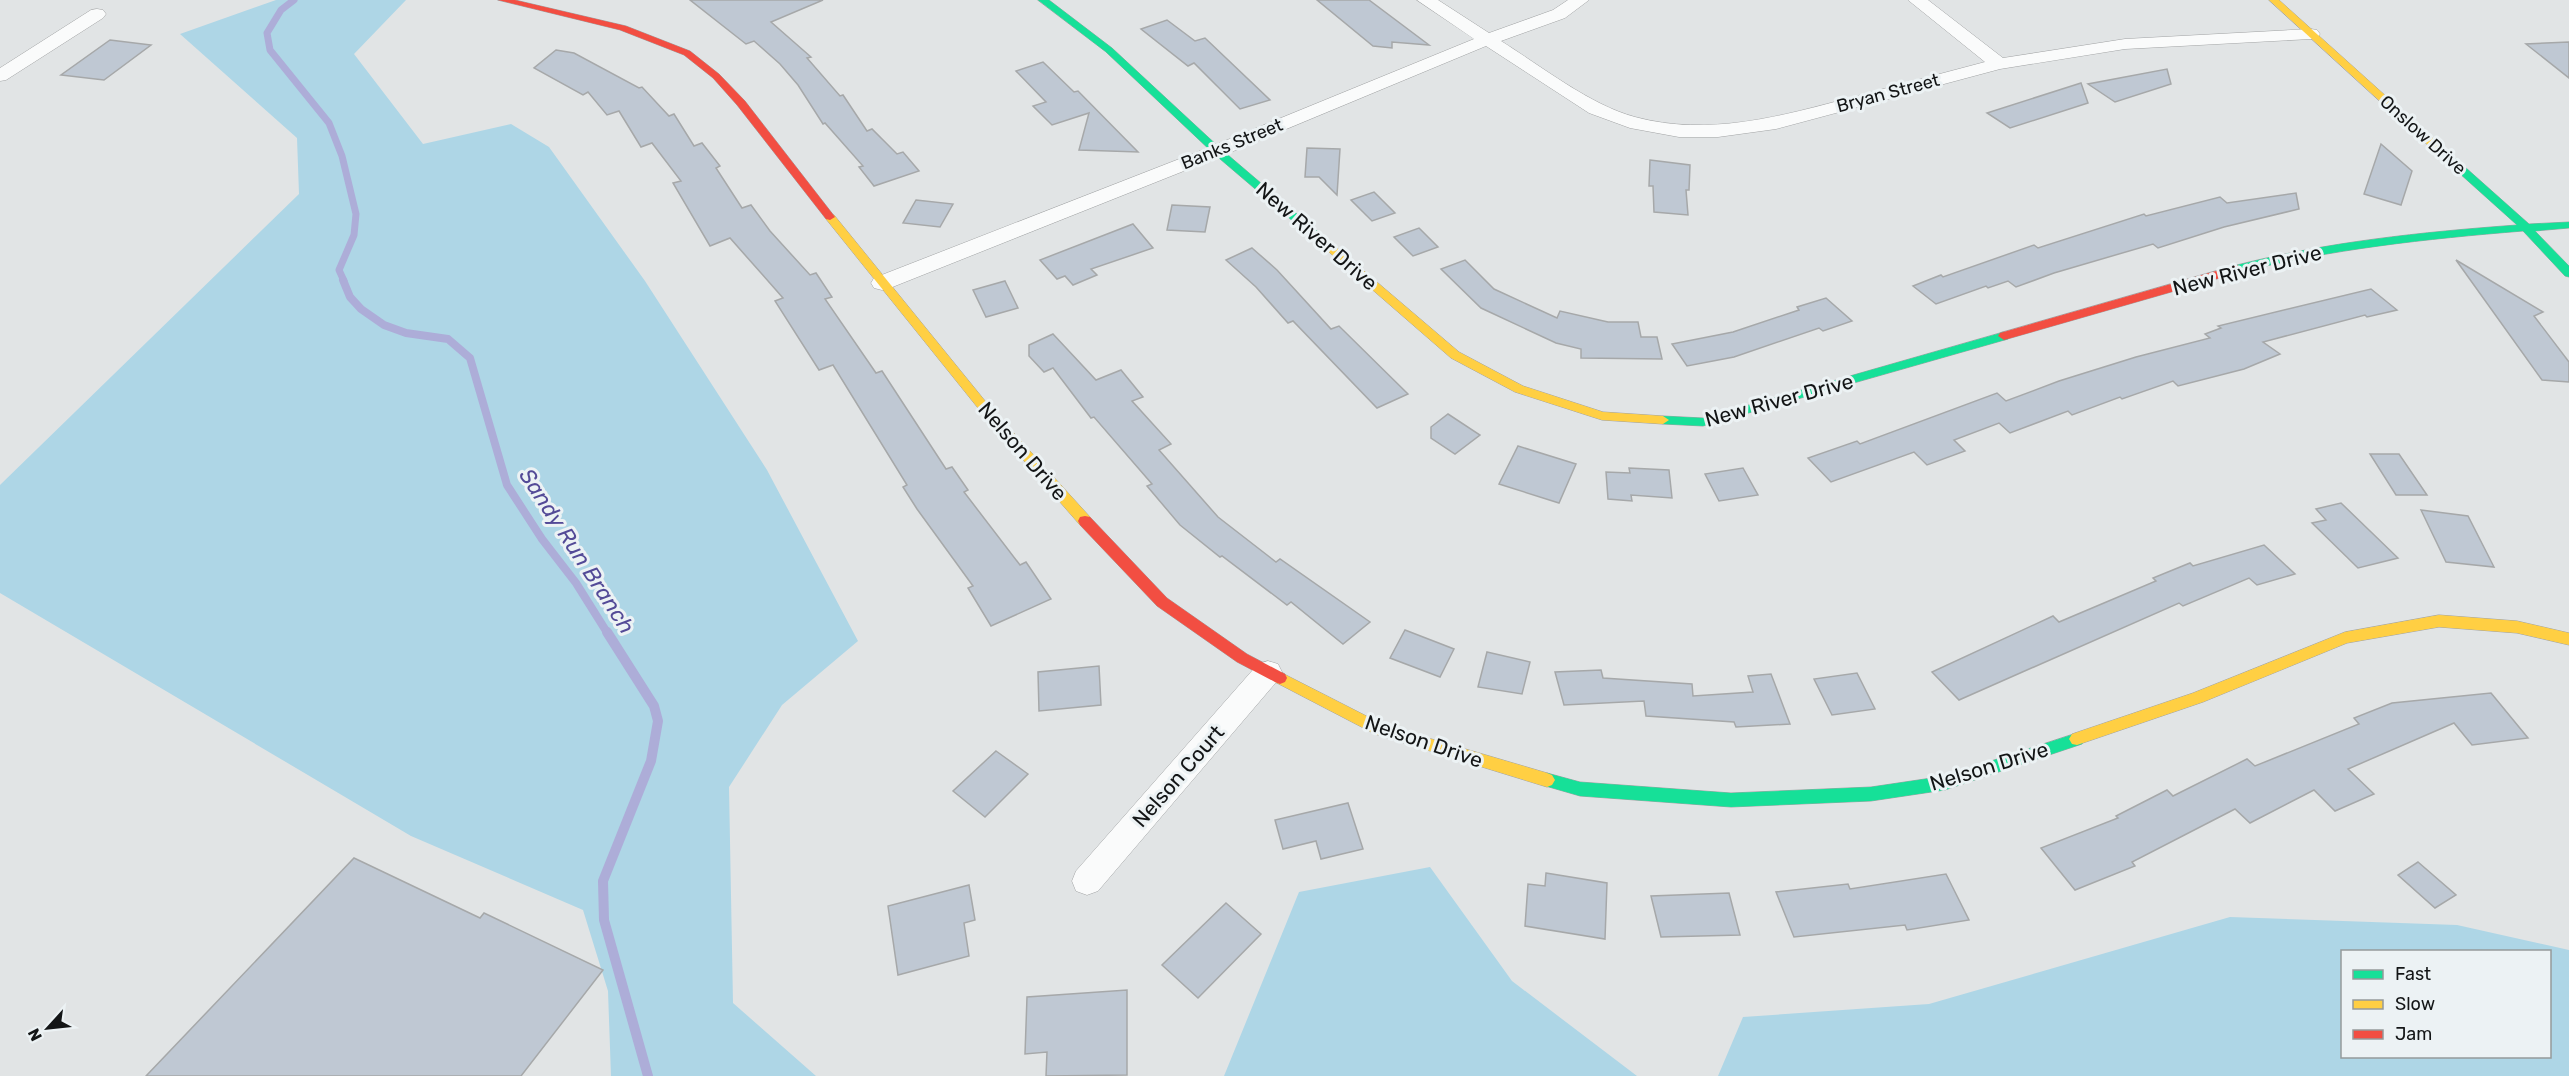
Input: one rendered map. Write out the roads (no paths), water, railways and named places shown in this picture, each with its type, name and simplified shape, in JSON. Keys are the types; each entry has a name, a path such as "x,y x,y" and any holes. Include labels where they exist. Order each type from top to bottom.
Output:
{"street":[{"name":"Nelson Drive","path":"503,0 623,28 687,53 716,76 741,104 882,283 1034,467 1162,602 1242,658 1380,730 1491,765 1580,789 1731,800 1871,794 1945,783 2198,698 2345,638 2439,621 2517,627 2569,639"},
{"name":"New River Drive","path":"1043,0 1109,50 1217,151 1455,355 1519,389 1602,416 1703,422 2256,264 2333,249 2525,227 2569,225"},
{"name":"Bryan Street","path":"1426,0 1596,109 1630,122 1679,131 1718,131 1776,123 1999,64 2125,44 2311,34"},
{"name":"Banks Street","path":"882,283 1217,151 1486,40 1559,14 1580,0"},
{"path":"1917,0 1999,64"},
{"name":"Onslow Drive","path":"2274,0 2525,227 2569,273"},
{"path":"0,76 97,14"},
{"name":"Nelson Court","path":"1087,880 1268,672"}],"waterway":[{"name":"Sandy Run Branch","path":"294,0 281,10 267,33 270,50 329,123 342,156 356,214 354,235 339,270 344,281"},
{"name":"Sandy Run Branch","path":"343,280 350,297 361,309 384,325 406,333 448,339 470,358 507,485 542,539 576,583 608,634"},
{"name":"Sandy Run Branch","path":"607,632 654,706 658,721 651,761 603,881 604,920 648,1076"}]}
